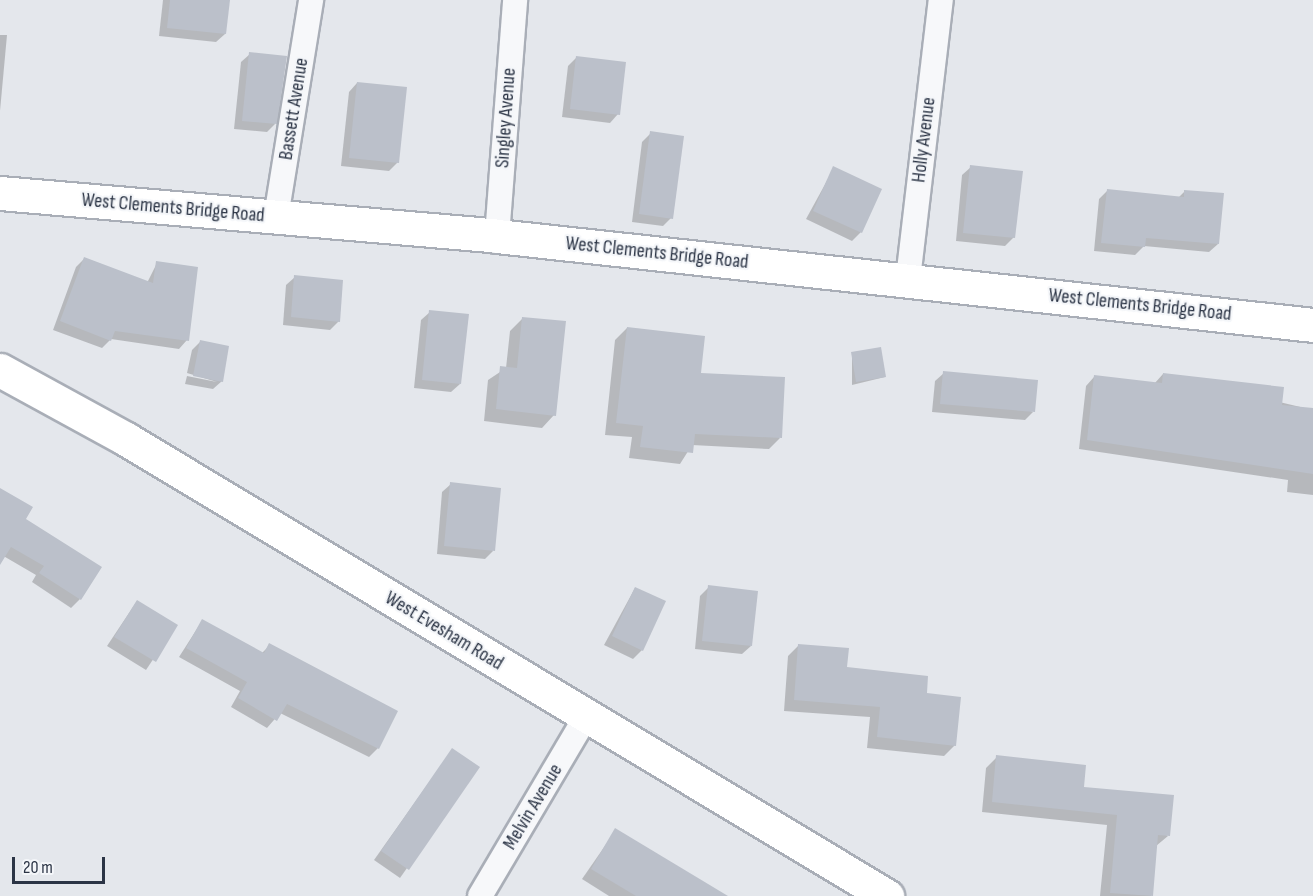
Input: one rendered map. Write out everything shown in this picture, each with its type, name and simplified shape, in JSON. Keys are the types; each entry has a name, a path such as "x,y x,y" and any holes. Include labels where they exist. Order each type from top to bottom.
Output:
{"main road":[{"name":"West Clements Bridge Road","path":"0,193 497,236 908,279 1313,325"},
{"name":"West Evesham Road","path":"0,370 126,439 886,896"}],"street":[{"name":"Bassett Avenue","path":"276,217 311,0"},
{"name":"Singley Avenue","path":"497,236 516,0"},
{"name":"Holly Avenue","path":"908,279 941,0"},
{"name":"Melvin Avenue","path":"480,896 586,717"}],"building":[{"path":"170,0 230,0 226,34 167,28"},
{"path":"249,52 287,56 277,124 242,121"},
{"path":"576,56 626,62 620,115 570,109"},
{"path":"357,82 407,87 399,163 349,158"},
{"path":"650,131 684,136 673,219 639,214"},
{"path":"970,165 1023,171 1015,238 963,233"},
{"path":"833,166 882,189 862,233 813,211"},
{"path":"1107,189 1184,197 1184,190 1224,193 1219,244 1146,238 1145,247 1101,243"},
{"path":"84,257 153,283 156,261 198,267 189,341 115,331 111,341 60,321"},
{"path":"294,275 343,280 340,322 291,317"},
{"path":"429,310 469,314 461,384 422,380"},
{"path":"522,317 566,321 556,416 496,409 500,366 517,368"},
{"path":"627,327 705,336 701,373 785,377 782,438 695,434 693,453 640,447 643,426 616,423"},
{"path":"200,340 229,346 223,382 193,376"},
{"path":"881,347 886,377 856,382 851,352"},
{"path":"943,371 1038,380 1035,412 940,404"},
{"path":"1163,373 1284,387 1282,405 1313,408 1313,474 1087,440 1094,375 1162,383"},
{"path":"450,482 501,488 495,551 444,546"},
{"path":"0,488 33,507 26,519 102,567 81,600 39,573 44,566 11,547 0,565"},
{"path":"708,585 758,591 752,646 702,641"},
{"path":"635,587 666,601 643,651 612,636"},
{"path":"137,600 178,625 156,662 114,637"},
{"path":"202,619 264,653 269,643 398,711 379,749 287,704 277,721 238,698 247,682 186,648"},
{"path":"798,644 849,648 847,667 928,676 927,693 961,697 956,746 877,737 880,707 794,700"},
{"path":"452,748 480,767 409,870 381,851"},
{"path":"996,755 1086,765 1084,787 1174,795 1170,836 1158,835 1153,896 1110,893 1117,815 992,802"},
{"path":"615,828 728,896 636,896 591,869"}]}
